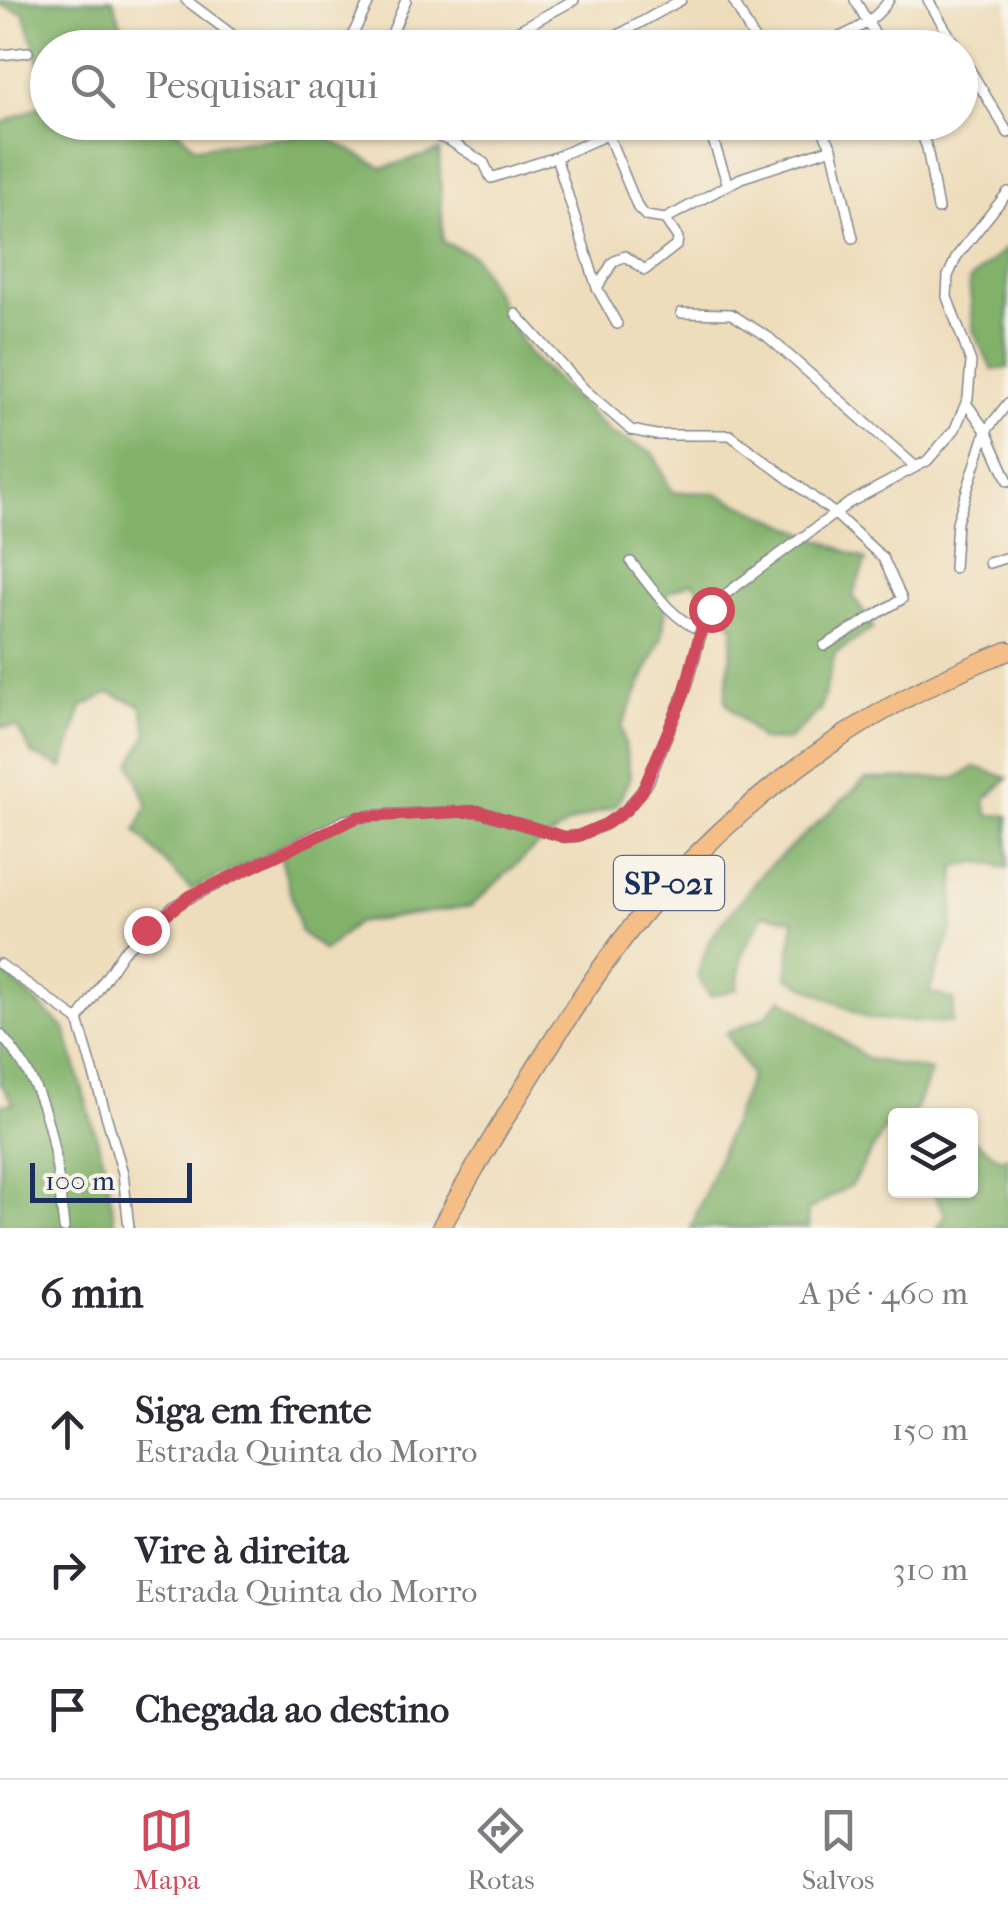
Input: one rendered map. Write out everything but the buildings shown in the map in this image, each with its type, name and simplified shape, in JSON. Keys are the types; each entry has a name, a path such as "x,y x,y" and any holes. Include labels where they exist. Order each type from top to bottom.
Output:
{"highway":[{"name":"SP-021","path":"441,1228 559,1031 640,918 680,872 812,757 899,701 1008,650"}],"street":[{"path":"186,0 226,30"},
{"path":"355,30 370,0"},
{"path":"394,30 406,0"},
{"path":"519,30 574,0"},
{"path":"627,30 681,0"},
{"path":"733,0 749,30"},
{"path":"855,0 875,30"},
{"path":"850,30 880,14 890,0"},
{"path":"928,0 947,30"},
{"path":"0,55 28,52"},
{"path":"978,82 1008,133"},
{"path":"445,140 484,162 490,178 596,140"},
{"path":"610,140 638,208 646,216 665,219 728,185 832,148"},
{"path":"713,140 728,185"},
{"path":"828,140 853,238"},
{"path":"924,140 938,209"},
{"path":"556,157 597,288 617,324"},
{"path":"78,1020 124,952 174,906 345,820 374,814 478,811 564,837 578,836 625,811 648,782 690,680 704,618 719,600 834,513 916,467 936,452 955,429 967,404 970,355 947,297 948,276 957,256 1008,192"},
{"path":"597,288 613,262 625,256 645,270 677,245 678,238 665,219"},
{"path":"682,313 731,314 768,336 916,467"},
{"path":"516,314 584,390 631,430 656,435 730,435 834,513 883,558 902,599 824,646"},
{"path":"954,568 957,522 986,430 1008,403"},
{"path":"967,404 986,430 1008,481"},
{"path":"989,563 1008,556"},
{"path":"631,562 671,611 685,624 702,631"},
{"path":"0,964 78,1020 124,1173 129,1228"},
{"path":"0,1034 39,1089 50,1128 64,1228"}],"green space":[{"path":"0,0 113,0 123,30 30,32 24,13 0,5"},
{"path":"30,111 30,140 188,140 195,147 262,140 331,140 383,168 439,151 443,242 474,256 528,353 610,433 653,453 672,492 715,493 866,560 853,595 873,628 835,654 820,710 787,741 761,740 725,701 734,627 692,582 668,592 662,637 622,726 630,777 617,805 570,823 534,848 471,906 356,923 324,951 300,931 279,849 191,890 136,831 148,805 131,764 148,733 141,705 109,693 82,707 63,768 32,754 17,727 0,727 0,124"},
{"path":"1008,247 1008,368 992,370 974,332 969,281"},
{"path":"975,767 1008,778 985,800 988,815 1008,816 1008,868 979,862 955,867 953,928 929,992 954,1000 952,1023 869,1019 787,977 794,920 764,914 742,954 737,989 710,996 697,976 710,939 762,873 866,779 956,778"},
{"path":"0,969 65,1029 107,1173 115,1228 0,1228 0,1105 14,1103 0,1083"},
{"path":"782,998 868,1059 931,1071 916,1108 888,1108 888,1128 851,1185 807,1211 809,1228 691,1228 751,1075 726,1033 765,1017"},
{"path":"978,1143 1001,1159 1008,1156 1008,1228 936,1228 946,1216 936,1198 978,1198"}],"route":[{"path":"146,930 159,916 190,896 358,817 478,811 564,837 578,836 606,824 625,811 648,782 690,680 704,618 711,609"}]}
